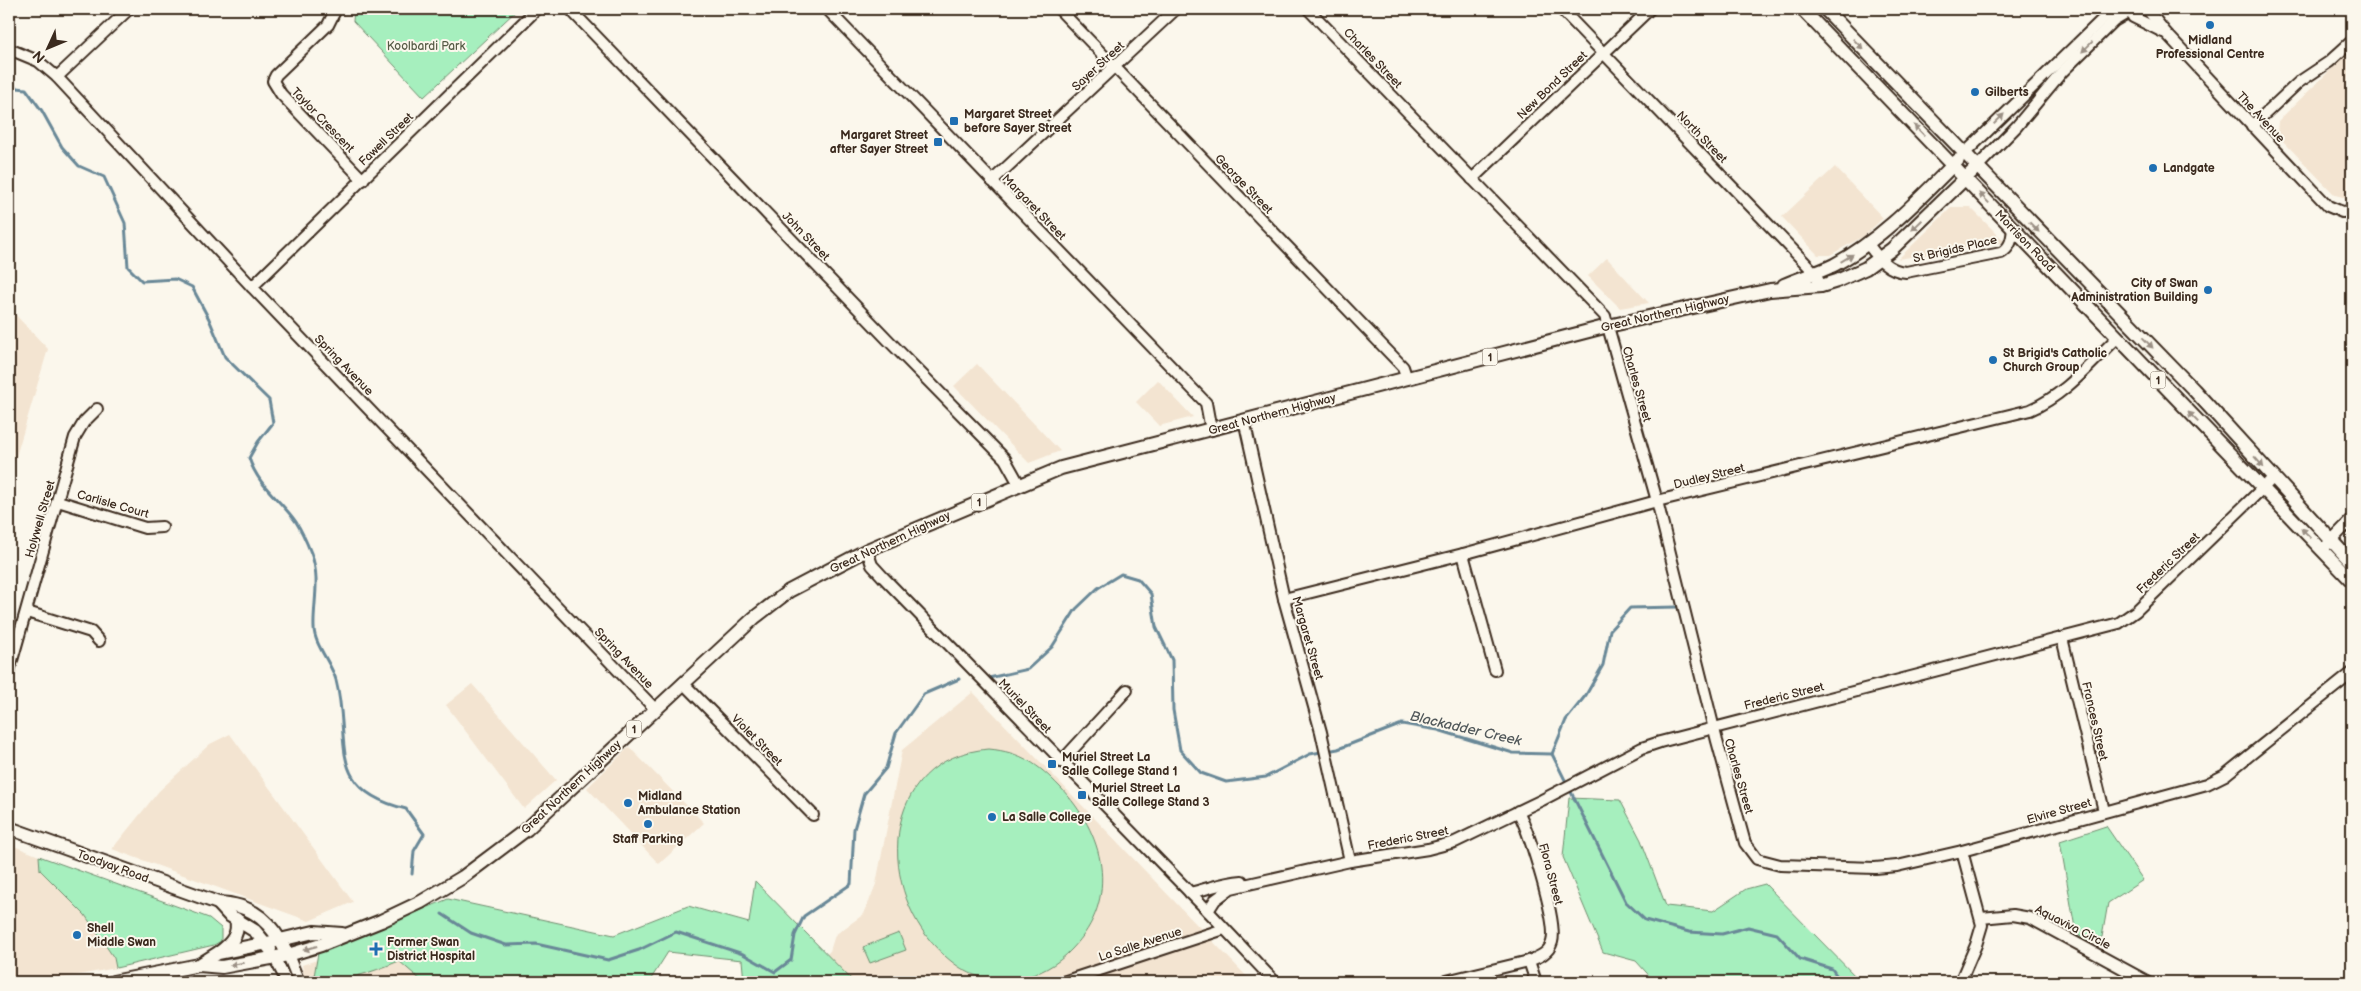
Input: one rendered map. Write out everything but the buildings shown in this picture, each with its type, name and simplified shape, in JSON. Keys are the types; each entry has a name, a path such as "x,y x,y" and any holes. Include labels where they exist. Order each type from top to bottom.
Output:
{"main road":[{"name":"Morrison Road","path":"1802,9 2262,489 2327,545 2352,563"},
{"name":"Morrison Road","path":"1824,9 2194,390 2273,478 2327,545 2352,581"},
{"name":"Great Northern Highway","path":"1770,290 1832,266 1868,244 1894,223 1964,154"},
{"name":"Great Northern Highway","path":"113,982 199,965 222,967 288,955 321,945 421,902 482,864 527,829 754,618 790,591 867,550 1019,484 1061,468 1608,326 1770,290 1821,286 1852,274 1879,259 1977,167"},
{"name":"Toodyay Road","path":"9,828 218,903 235,903 256,914 275,930 288,955"},
{"name":"Toodyay Road","path":"218,903 236,920 266,942 274,957"},
{"path":"218,953 232,941 238,926 236,920"},
{"name":"Great Northern Highway","path":"199,965 218,953 266,942 314,932 345,934"}],"street":[{"path":"57,77 129,9"},
{"name":"Taylor Crescent","path":"336,9 328,25 276,75 273,81 281,94 363,180"},
{"name":"Fawell Street","path":"252,287 537,9"},
{"name":"John Street","path":"570,9 890,342 1005,458 1019,484"},
{"name":"Margaret Street","path":"827,9 1206,403 1211,430"},
{"name":"George Street","path":"1059,9 1404,366 1407,379"},
{"name":"Sayer Street","path":"992,181 1116,68 1176,9"},
{"name":"Charles Street","path":"1308,9 1605,316 1657,501 1713,728 1745,842"},
{"name":"North Street","path":"1561,9 1814,273 1821,286"},
{"name":"New Bond Street","path":"1472,179 1650,9"},
{"path":"1964,154 2121,12 2142,9"},
{"name":"The Avenue","path":"2147,9 2166,33 2328,206 2347,212"},
{"path":"1977,167 2017,126 2062,72 2121,12"},
{"name":"The Avenue","path":"2121,12 2166,33"},
{"path":"2252,126 2299,82 2329,62 2352,41"},
{"name":"Spring Avenue","path":"9,49 38,61 57,77 252,287 655,709"},
{"name":"St Brigids Place","path":"1868,244 1879,259 1888,267 1897,272 1906,272 2001,253 2011,243 2013,228"},
{"name":"Dudley Street","path":"1284,599 1462,554 1657,501 2030,410 2047,403 2061,393 2117,338"},
{"name":"Holywell Street","path":"9,671 75,437 84,422 96,409"},
{"name":"Margaret Street","path":"1244,420 1284,599 1322,732 1350,861"},
{"name":"Frederic Street","path":"1208,911 1215,900 1232,888 1350,861 1428,849 1455,842 1542,800 1642,748 2120,623 2128,618 2273,478"},
{"name":"Carlisle Court","path":"58,501 145,528 162,527"},
{"path":"2327,545 2352,519"},
{"name":"Muriel Street","path":"867,550 872,565 883,577 1275,982"},
{"path":"1462,554 1495,670"},
{"path":"27,612 91,632 99,640"},
{"name":"Frances Street","path":"2062,638 2104,811"},
{"name":"Elvire Street","path":"1745,842 1756,859 1768,864 1875,868 1897,866 1962,851 2206,784 2217,780 2352,673"},
{"name":"Violet Street","path":"683,683 813,815"},
{"path":"1061,762 1127,690"},
{"name":"Flora Street","path":"1518,811 1525,824 1552,924 1552,944 1548,951 1540,957 1529,961"},
{"path":"1960,982 1981,932 1981,918 1962,851"},
{"name":"Frederic Street","path":"1190,893 1205,890 1224,882 1263,880"},
{"name":"Aquaviva Circle","path":"1981,918 2013,915 2030,918 2148,982"},
{"name":"La Salle Avenue","path":"1063,982 1224,929"},
{"path":"288,955 299,982"},
{"path":"274,957 287,982"},
{"path":"1442,982 1529,961 1536,982"}],"shaded area":[{"path":"2352,49 2352,198 2347,198 2335,195 2277,135 2278,121"},
{"path":"1835,167 1883,218 1864,236 1830,255 1818,255 1782,217"},
{"path":"1952,207 1970,207 2005,242 1898,259"},
{"path":"1607,258 1649,303 1620,308 1588,276"},
{"path":"9,308 48,349 9,480"},
{"path":"977,364 1060,451 1029,463 954,386"},
{"path":"1158,380 1193,417 1159,426 1136,402"},
{"path":"472,684 556,780 524,809 446,705"},
{"name":"La Salle College","path":"973,692 1252,982 796,982 830,951 835,935 864,914 876,884 902,750"},
{"path":"230,734 353,902 309,921 112,849 159,791 210,744"},
{"path":"629,747 704,823 659,864 587,788"},
{"path":"9,844 39,856 40,870 85,915 114,958 116,968 41,982 9,982"},
{"name":"Former Swan District Hospital","path":"395,934 425,982 305,982 302,965"}],"green space":[{"name":"Koolbardi Park","path":"354,9 518,9 424,97 353,21"},
{"path":"989,749 1020,756 1044,772 1060,787 1075,805 1087,825 1096,845 1101,866 1101,887 1097,909 1087,929 1072,949 1060,960 1040,972 1007,980 987,979 970,973 945,956 922,930 906,899 898,865 899,832 908,802 925,776 952,758"},
{"path":"1569,798 1620,800 1641,840 1666,906 1713,911 1746,889 1765,884 1861,982 1655,982 1636,961 1603,952 1563,857"},
{"path":"2106,826 2143,880 2108,903 2102,937 2089,941 2076,934 2060,841"},
{"path":"39,856 209,918 221,928 221,941 214,945 116,968 114,958 85,915 40,870"},
{"path":"755,881 854,982 744,982 742,960 668,952 649,982 423,982 399,961 357,976 313,982 318,953 448,899 614,935 688,906 749,923"},
{"path":"899,933 906,950 870,963 863,947"}],"waterway":[{"path":"9,87 26,89 42,111 62,147 79,166 104,177 125,223 128,267 142,281 175,279 192,287 209,319 225,357 269,400 273,423 258,442 249,458 258,477 296,522 311,553 316,572 315,634 336,680 346,760 352,776 363,789 380,800 406,809 424,834 414,851 412,874"},
{"name":"Blackadder Creek","path":"989,678 1028,669 1052,647 1076,609 1098,588 1121,574 1138,579 1151,594 1156,627 1172,660 1173,710 1180,750 1201,773 1226,782 1266,777 1310,754 1338,749 1402,724 1438,730 1513,753 1552,754"},
{"path":"1552,754 1566,720 1586,695 1603,665 1610,630 1630,608 1677,607"},
{"name":"Blackadder Creek","path":"442,914 471,933 506,945 536,944 608,960 639,950 676,932 743,954 775,972 791,960 795,935 804,916 851,884 854,829 864,794 886,768 896,733 924,694 959,679"},
{"name":"Blackadder Creek","path":"1552,754 1626,902 1645,920 1689,932 1722,934 1748,927 1777,934 1800,959 1832,969 1841,982"}],"place":[{"name":"Midland Professional Centre","path":"2210,25"},
{"name":"Gilberts","path":"1975,92"},
{"name":"Margaret Street before Sayer Street","path":"954,121"},
{"name":"Margaret Street after Sayer Street","path":"938,142"},
{"name":"Landgate","path":"2153,168"},
{"name":"City of Swan Administration Building","path":"2208,290"},
{"name":"St Brigid's Catholic Church Group","path":"1993,360"},
{"name":"Muriel Street La Salle College Stand 1","path":"1052,764"},
{"name":"Muriel Street La Salle College Stand 3","path":"1082,795"},
{"name":"Midland Ambulance Station","path":"628,803"},
{"name":"La Salle College","path":"992,817"},
{"name":"Staff Parking","path":"648,824"},
{"name":"Shell Middle Swan","path":"77,935"},
{"name":"Former Swan District Hospital","path":"376,949"}]}
